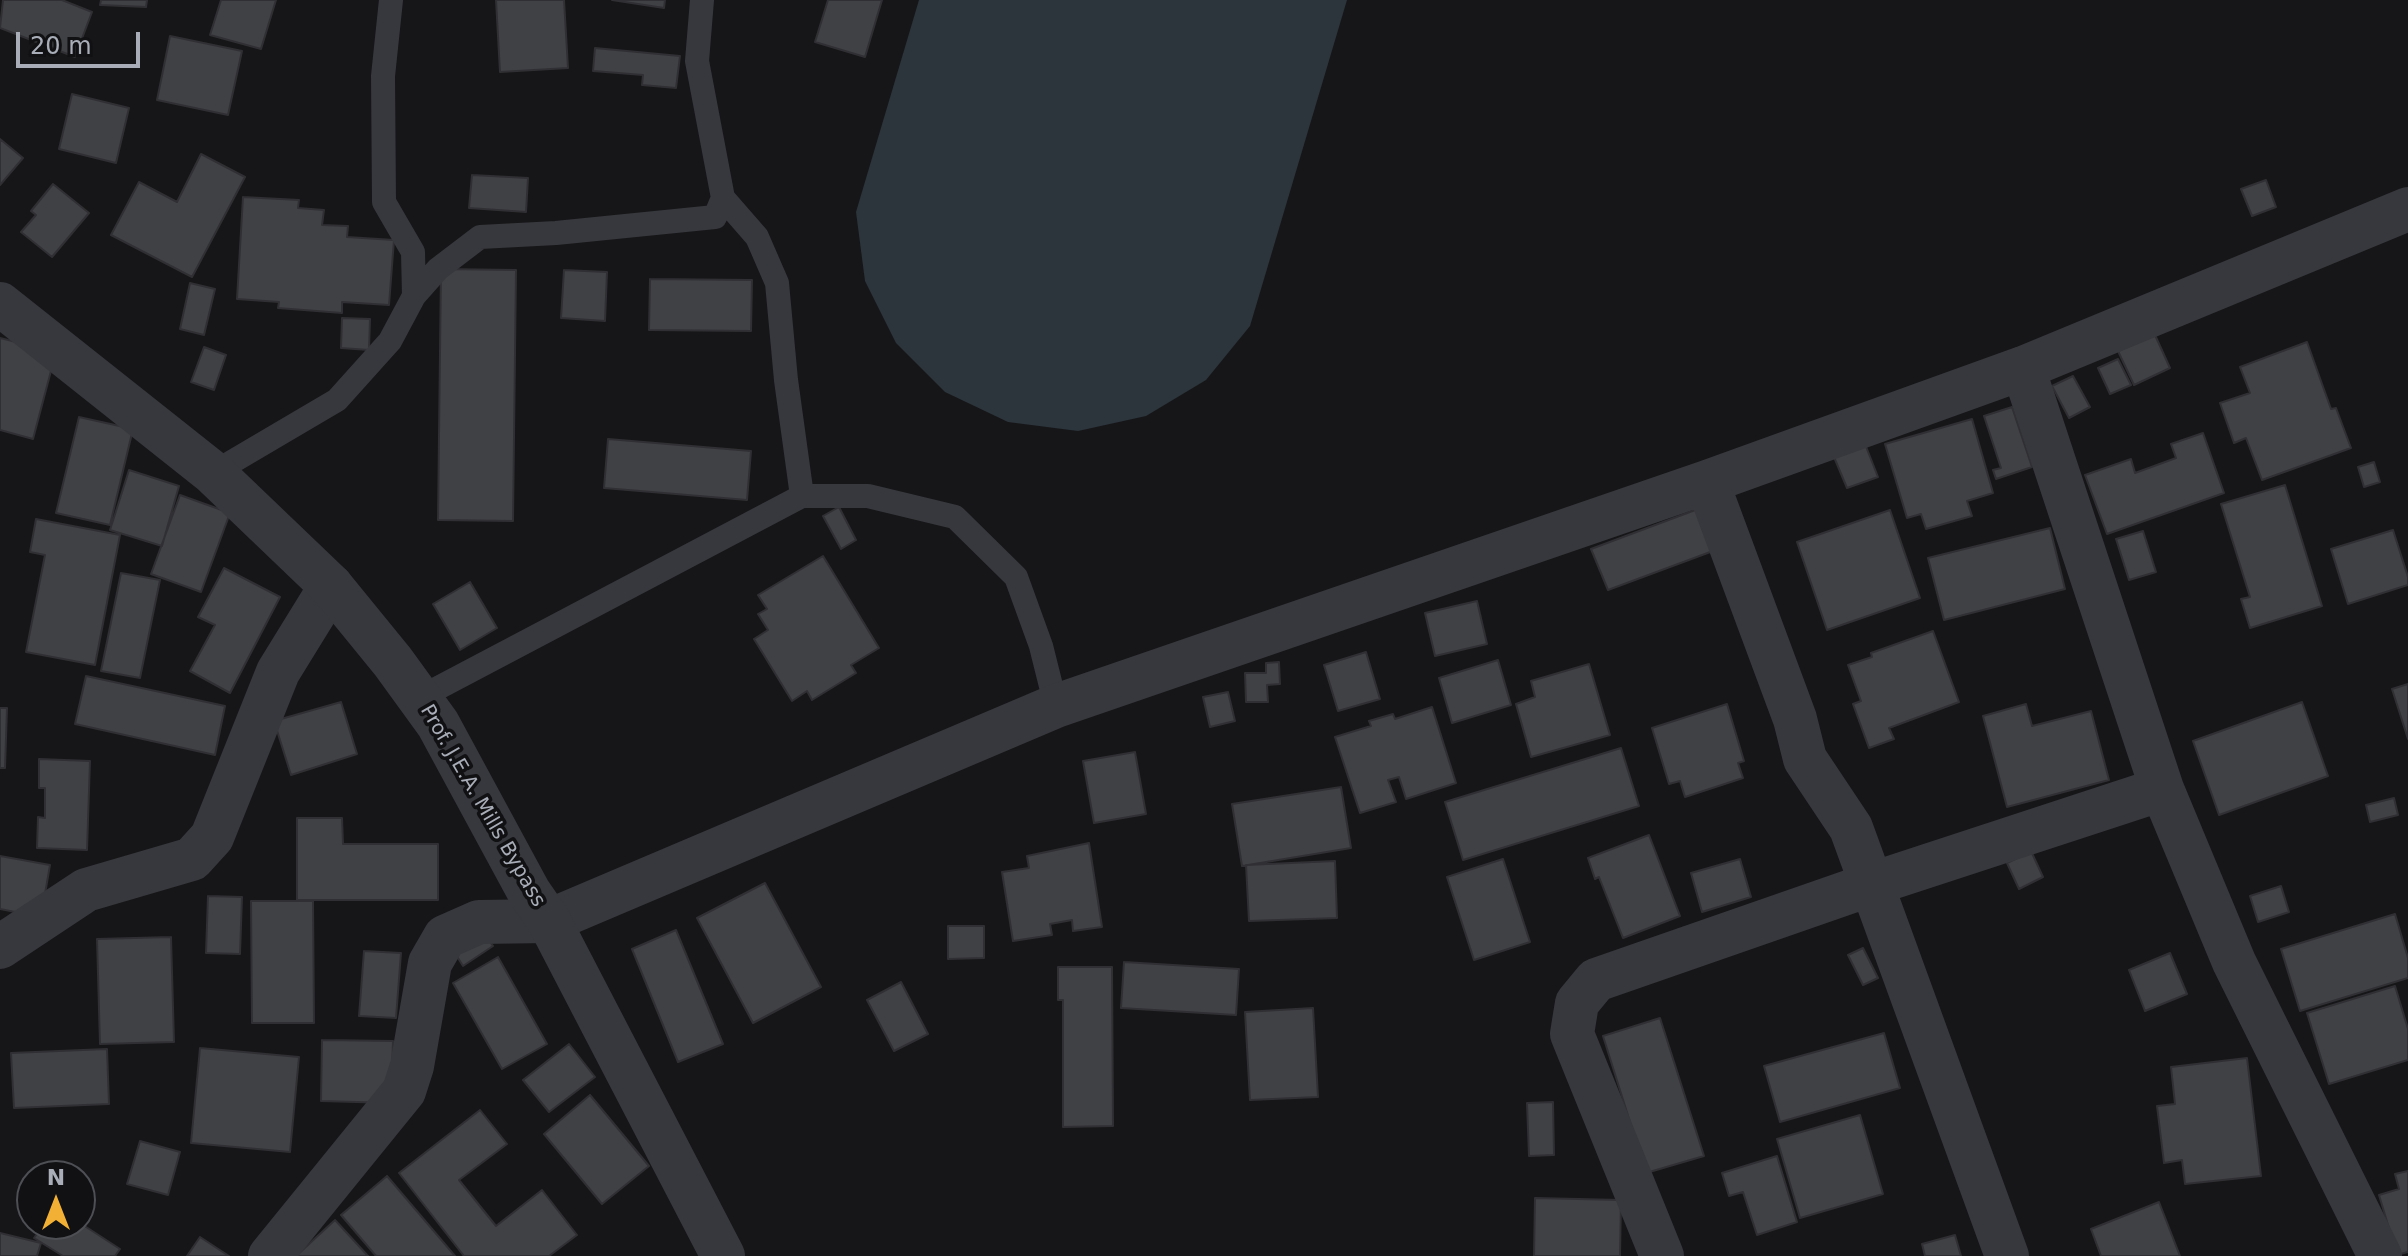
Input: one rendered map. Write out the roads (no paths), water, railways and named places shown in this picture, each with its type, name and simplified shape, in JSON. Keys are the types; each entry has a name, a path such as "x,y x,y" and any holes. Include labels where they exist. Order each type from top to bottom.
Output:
{"street":[{"path":"270,1256 404,1091 412,1066 430,963 437,946 445,937 479,922 549,921 1056,706 1707,482 2023,368 2408,209"},
{"name":"Prof. J.E.A. Mills Bypass","path":"0,304 213,473 331,586 419,698 438,724 529,892 549,921 723,1256"},
{"path":"2023,368 2162,789 2234,962 2380,1256"},
{"path":"1707,482 1795,719 1805,759 1851,828 1869,885 2007,1256"},
{"path":"0,947 86,890 192,859 212,837 278,672 331,586"},
{"path":"1662,1256 1572,1034 1577,1003 1596,980 1869,885 2162,789"}],"lane":[{"path":"391,0 383,76 384,202 413,252 414,296"},
{"path":"702,0 697,61 723,198 757,237 777,283 802,496"},
{"path":"213,473 337,400 390,341 414,296 438,269 480,237 556,233 715,217 723,198"},
{"path":"419,698 802,496 868,496 955,517 1016,577 1041,646 1056,706"}]}
